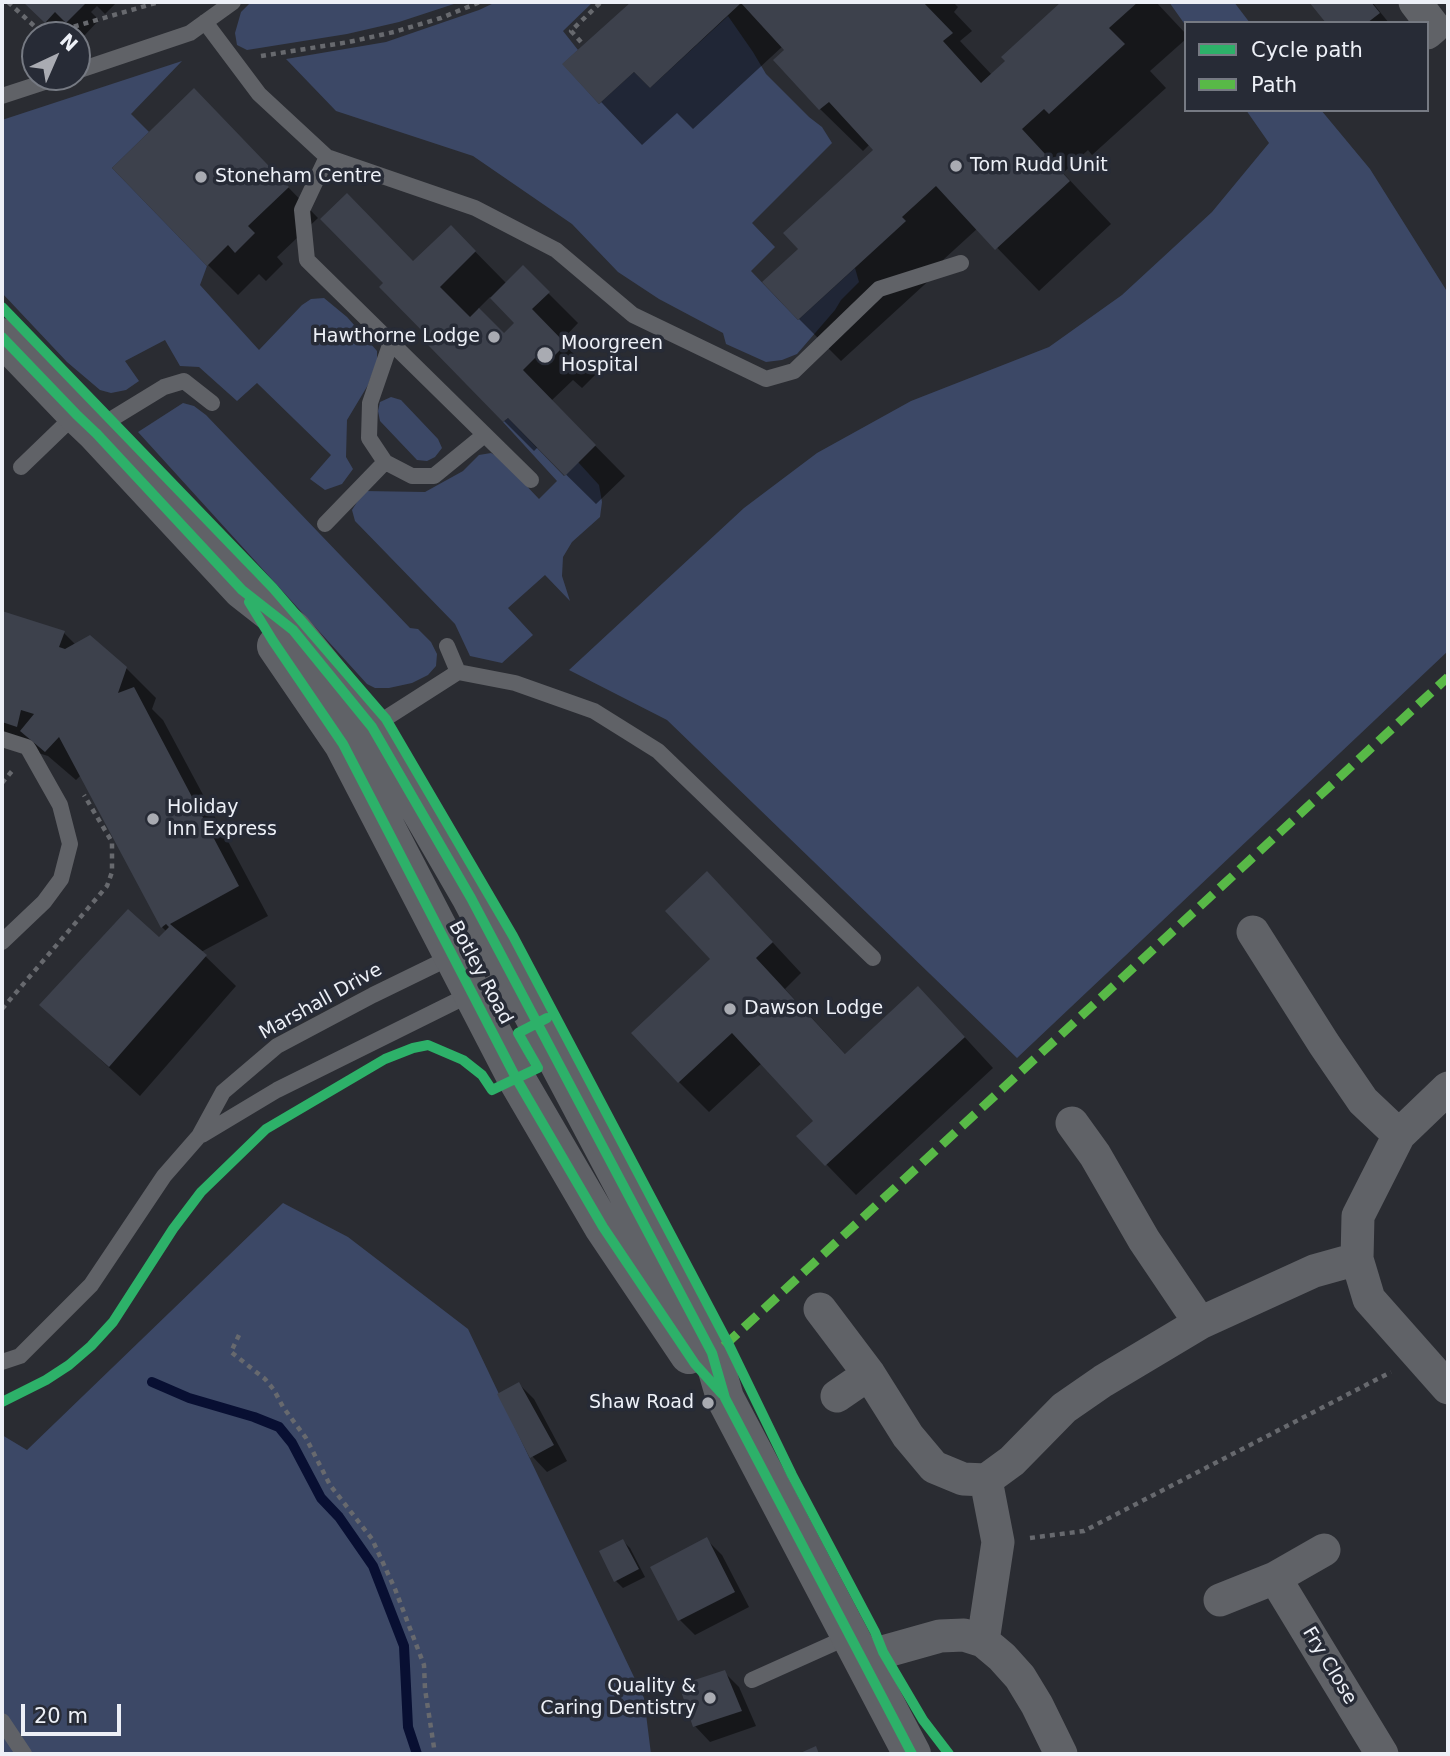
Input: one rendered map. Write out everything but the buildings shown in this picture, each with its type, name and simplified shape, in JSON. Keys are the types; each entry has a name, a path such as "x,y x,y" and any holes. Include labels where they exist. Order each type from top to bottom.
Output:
{"main road":[{"name":"Botley Road","path":"2,337 242,590 273,641 357,736 471,898 712,1353 725,1398 912,1754"},
{"name":"Botley Road","path":"357,736 452,957 516,1078 603,1227 695,1364 725,1398"}],"street":[{"path":"1415,2 1434,27 1429,31"},
{"path":"1253,932 1363,1101 1399,1135"},
{"path":"1447,1385 1369,1299 1357,1259 1358,1216 1399,1135 1448,1088"},
{"path":"1072,1123 1144,1240 1200,1323"},
{"path":"820,1309 869,1374 908,1436 934,1467 962,1479 986,1480 1012,1461 1064,1408 1103,1381 1200,1323 1314,1271 1357,1259"},
{"path":"837,1395 869,1374"},
{"path":"983,1641 998,1542 986,1480"},
{"path":"1220,1600 1275,1578 1324,1550"},
{"name":"Fry Close","path":"1275,1578 1382,1754"},
{"path":"857,1649 883,1652 940,1636 964,1635 983,1641 1020,1677 1061,1754"}],"lane":[{"path":"91,66 190,33 233,2"},
{"path":"205,22 259,94 327,157 475,208 556,250 633,315 766,379 794,372 878,289 961,263"},
{"path":"2,96 21,90"},
{"path":"327,157 302,210 307,260 483,436 531,480"},
{"path":"390,342 370,402 369,438 385,462 412,476 434,476 483,436"},
{"path":"21,467 86,424 110,420 164,387 184,381 212,403"},
{"path":"325,524 385,462"},
{"path":"447,646 458,672"},
{"path":"357,736 458,672 515,684 594,711 658,751 873,958"},
{"path":"2,739 29,750 60,805 71,844 61,878 44,902 2,942"},
{"name":"Marshall Drive","path":"2,1362 20,1356 91,1284 163,1176 200,1136 223,1092 277,1046 492,937"},
{"name":"Marshall Drive","path":"200,1136 300,1078 511,974"},
{"path":"752,1680 857,1649"},
{"path":"2,1721 24,1754"}],"path":[{"path":"8,2 29,21"},
{"path":"91,22 159,2"},
{"path":"257,57 394,32 481,2"},
{"path":"581,42 571,31 601,2"},
{"path":"239,1335 231,1352 270,1384 283,1408 306,1438 330,1485 372,1539 395,1589 424,1665 435,1754"},
{"path":"998,1542 1084,1531 1421,1356"}],"shaded area":[{"path":"251,2 460,2 399,22 347,34 247,50 237,45 235,33 241,12"},
{"path":"496,2 593,2 563,31 578,50 563,64 599,104 634,72 650,88 728,16 766,74 822,127 832,143 752,223 775,247 751,271 798,320 855,268 859,282 797,354 766,362 726,344 723,333 659,299 618,272 572,224 473,156 336,111 286,59 386,42"},
{"path":"1169,2 1234,2 1248,21 1184,21 1184,23"},
{"path":"182,61 131,114 149,132 112,168 207,266 200,285 259,350 302,305 311,299 324,298 347,317 377,351 377,361 368,385 347,420 346,457 353,469 342,484 325,490 310,479 331,455 257,383 237,401 199,367 180,366 165,340 125,361 139,381 126,390 111,393 100,390 67,362 2,293 2,120"},
{"path":"1247,112 1323,112 1370,169 1448,293 1448,651 1017,1058 667,720 569,670 744,508 817,453 911,401 1049,347 1122,295 1212,212 1269,143"},
{"path":"391,397 401,400 438,439 442,448 435,457 427,461 417,460 380,421 380,402"},
{"path":"183,403 194,406 206,415 410,628 418,629 431,642 437,654 436,666 428,675 412,683 389,688 375,688 367,684 138,432"},
{"path":"508,418 564,476 578,462 599,485 602,502 600,517 572,542 563,557 562,576 570,601 545,575 508,608 533,635 502,663 470,656 455,624 355,521 352,510 364,491 425,492 463,471 479,455 491,453 500,458 539,499 557,481 503,422"},
{"path":"283,1203 348,1237 468,1329 644,1698 651,1754 2,1754 2,1435 27,1450"}],"waterway":[{"path":"152,1382 189,1398 279,1427 292,1443 321,1498 339,1517 373,1566 404,1646 408,1727 417,1754"}],"marked path":[{"path":"724,1346 1448,677"}],"cycle path":[{"path":"2,307 273,588 386,719 513,936 728,1343 883,1652 923,1720 949,1754"},
{"path":"2,337 96,433 242,590 293,630 372,727 471,898 712,1353 725,1398 912,1754"},
{"path":"249,602 343,744 516,1078 603,1227 695,1364 722,1394"},
{"path":"2,1402 46,1380 91,1346 113,1322 173,1229 201,1192 266,1129 385,1059 428,1045 463,1060 482,1075 492,1090 538,1068 518,1033 547,1018"}],"place":[{"name":"Tom Rudd Unit","path":"956,166"},
{"name":"Stoneham Centre","path":"201,177"},
{"name":"Hawthorne Lodge","path":"494,337"},
{"name":"Moorgreen Hospital","path":"545,355"},
{"name":"Holiday Inn Express","path":"153,819"},
{"name":"Dawson Lodge","path":"730,1009"},
{"name":"Shaw Road","path":"708,1403"},
{"name":"Quality & Caring Dentistry","path":"710,1698"}]}
